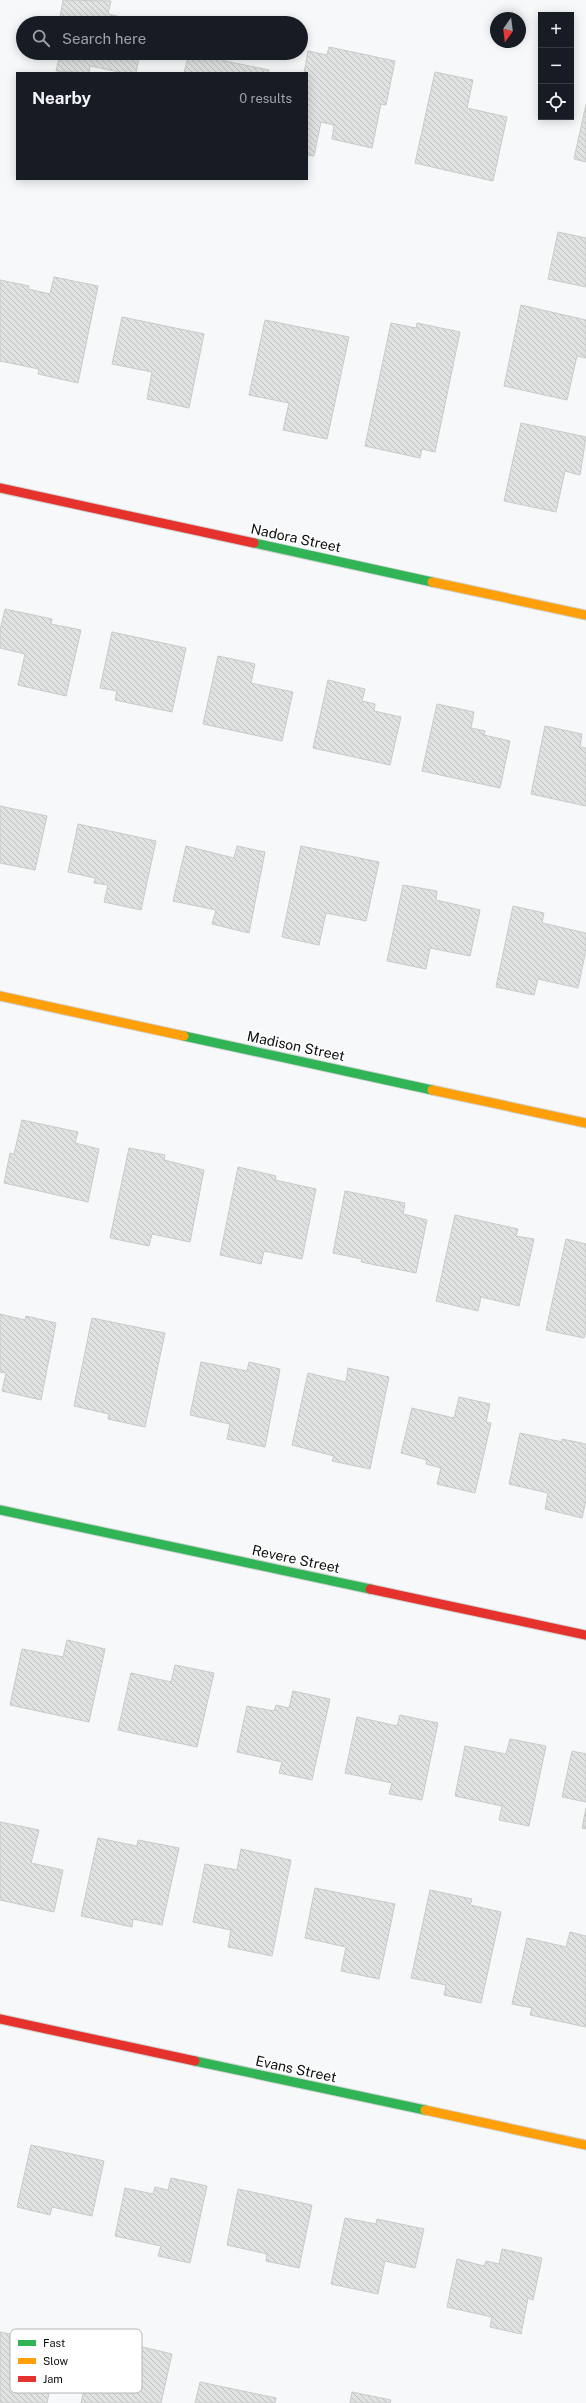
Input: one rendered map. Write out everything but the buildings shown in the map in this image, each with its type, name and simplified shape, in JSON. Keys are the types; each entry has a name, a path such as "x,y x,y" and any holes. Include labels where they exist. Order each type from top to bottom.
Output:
{"street":[{"name":"Nadora Street","path":"0,488 586,616"},
{"name":"Madison Street","path":"0,996 586,1123"},
{"name":"Revere Street","path":"0,1510 586,1635"},
{"name":"Evans Street","path":"0,2019 586,2146"}],"traffic: fast":[{"path":"254,543 432,582"},
{"path":"184,1036 432,1090"},
{"path":"0,1510 370,1589"},
{"path":"195,2061 425,2110"}],"traffic: slow":[{"path":"432,582 586,615"},
{"path":"0,996 184,1036"},
{"path":"432,1090 586,1123"},
{"path":"425,2110 586,2145"}],"traffic: jam":[{"path":"0,488 254,543"},
{"path":"370,1589 586,1635"},
{"path":"0,2019 195,2061"}]}
